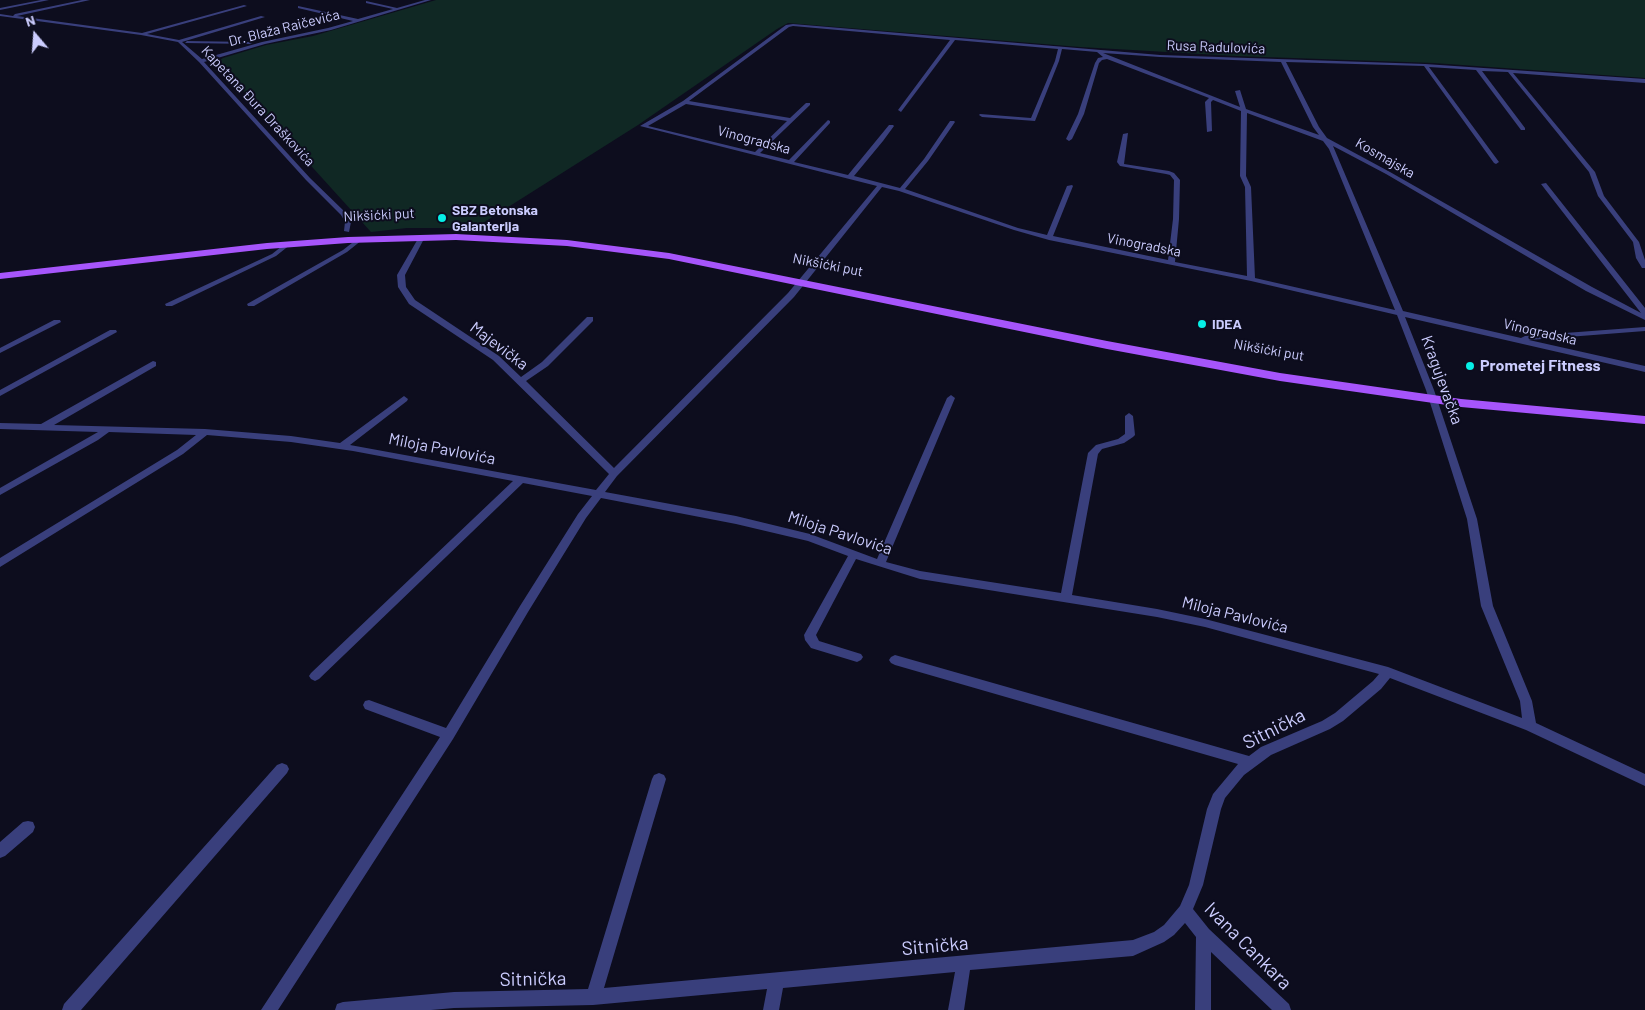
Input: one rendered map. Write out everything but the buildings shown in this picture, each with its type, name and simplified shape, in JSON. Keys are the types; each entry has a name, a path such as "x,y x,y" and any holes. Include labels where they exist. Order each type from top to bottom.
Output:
{"main road":[{"name":"Nikšićki put","path":"0,268 347,231 450,228 559,233 663,247 805,279"},
{"path":"0,276 288,244 422,237 520,239 643,251 805,279 1204,364 1332,385 1645,420"},
{"path":"1431,395 1645,411"}],"street":[{"path":"0,9 47,0"},
{"path":"7,17 88,0"},
{"name":"Dr. Blaža Raičevića","path":"201,61 264,43 357,21 429,0"},
{"path":"367,2 398,9"},
{"path":"141,34 245,6"},
{"path":"299,8 357,21"},
{"path":"0,15 179,41 263,18"},
{"name":"Rusa Radulovića","path":"685,102 788,26 799,25 1168,56 1425,65 1645,81"},
{"path":"901,110 954,38"},
{"name":"Kapetana Đura Draškovića","path":"179,41 264,43"},
{"name":"Kapetana Đura Draškovića","path":"179,41 201,61 308,179 344,214 348,222 347,231"},
{"path":"982,115 1033,120 1057,61 1060,48"},
{"name":"Kosmajska","path":"1098,50 1107,57 1324,139 1388,173 1589,289 1645,317"},
{"path":"1069,139 1081,114 1097,63 1100,59 1107,57"},
{"name":"Kragujevačka","path":"1282,60 1316,126 1332,148 1400,313 1431,395 1472,519 1487,606 1526,701 1530,726"},
{"path":"1425,65 1496,162"},
{"path":"1478,69 1522,128"},
{"path":"1509,71 1592,172 1601,196 1636,242 1640,258 1645,266"},
{"path":"1238,91 1244,110 1243,176 1248,187 1251,279"},
{"path":"1209,131 1208,102 1212,98"},
{"path":"685,102 790,120"},
{"name":"Vinogradska","path":"685,102 643,126 901,190 999,224 1049,238 1251,279 1645,369"},
{"path":"756,154 808,104"},
{"path":"790,163 828,122"},
{"path":"901,190 926,160 952,122"},
{"path":"849,178 891,126"},
{"path":"1126,134 1120,162 1122,165 1167,172 1172,174 1177,180 1176,219 1171,263"},
{"path":"1544,184 1645,317"},
{"path":"269,1010 449,735 524,609 582,516 598,494 614,474 767,321 805,279 880,186"},
{"path":"1049,238 1070,186"},
{"name":"Majevička","path":"422,237 402,272 401,283 403,290 412,302 496,358 614,474"},
{"path":"251,304 345,251 359,240"},
{"path":"169,304 274,255 288,244"},
{"path":"521,381 545,364 590,319"},
{"path":"0,351 57,322"},
{"path":"1519,340 1645,329"},
{"path":"0,392 113,332"},
{"path":"42,427 153,364"},
{"path":"880,564 951,398"},
{"path":"341,446 404,399"},
{"path":"1066,598 1093,453 1099,447 1121,441 1130,434 1129,416"},
{"name":"Miloja Pavlovića","path":"0,426 205,432 291,439 341,446 598,494 788,532 880,564 920,575 1206,623 1388,672 1530,726 1645,780"},
{"path":"0,492 95,438 108,428"},
{"path":"0,563 180,452 205,432"},
{"path":"314,676 520,480"},
{"path":"854,554 810,635 815,645 857,657"},
{"path":"895,660 1250,762"},
{"name":"Sitnička","path":"343,1010 507,1004 593,998 1133,948 1159,937 1169,930 1185,911 1196,885 1214,809 1220,794 1239,771 1274,747 1339,718 1377,685 1388,672"},
{"path":"369,705 449,735"},
{"path":"70,1010 282,769"},
{"path":"593,998 659,779"},
{"path":"0,851 28,827"},
{"name":"Ivana Cankara","path":"1185,911 1204,934 1283,1010"},
{"path":"1203,1010 1204,934"},
{"path":"956,1010 964,963"},
{"path":"770,1010 776,980"}],"green space":[{"path":"436,0 1645,0 1645,78 1434,63 1236,56 1080,47 788,23 638,125 475,228 407,228 371,232 217,62 223,58 266,45 313,36"}],"place":[{"name":"SBZ Betonska Galanterija","path":"442,218"},
{"name":"IDEA","path":"1202,324"},
{"name":"Prometej Fitness","path":"1470,366"}]}
